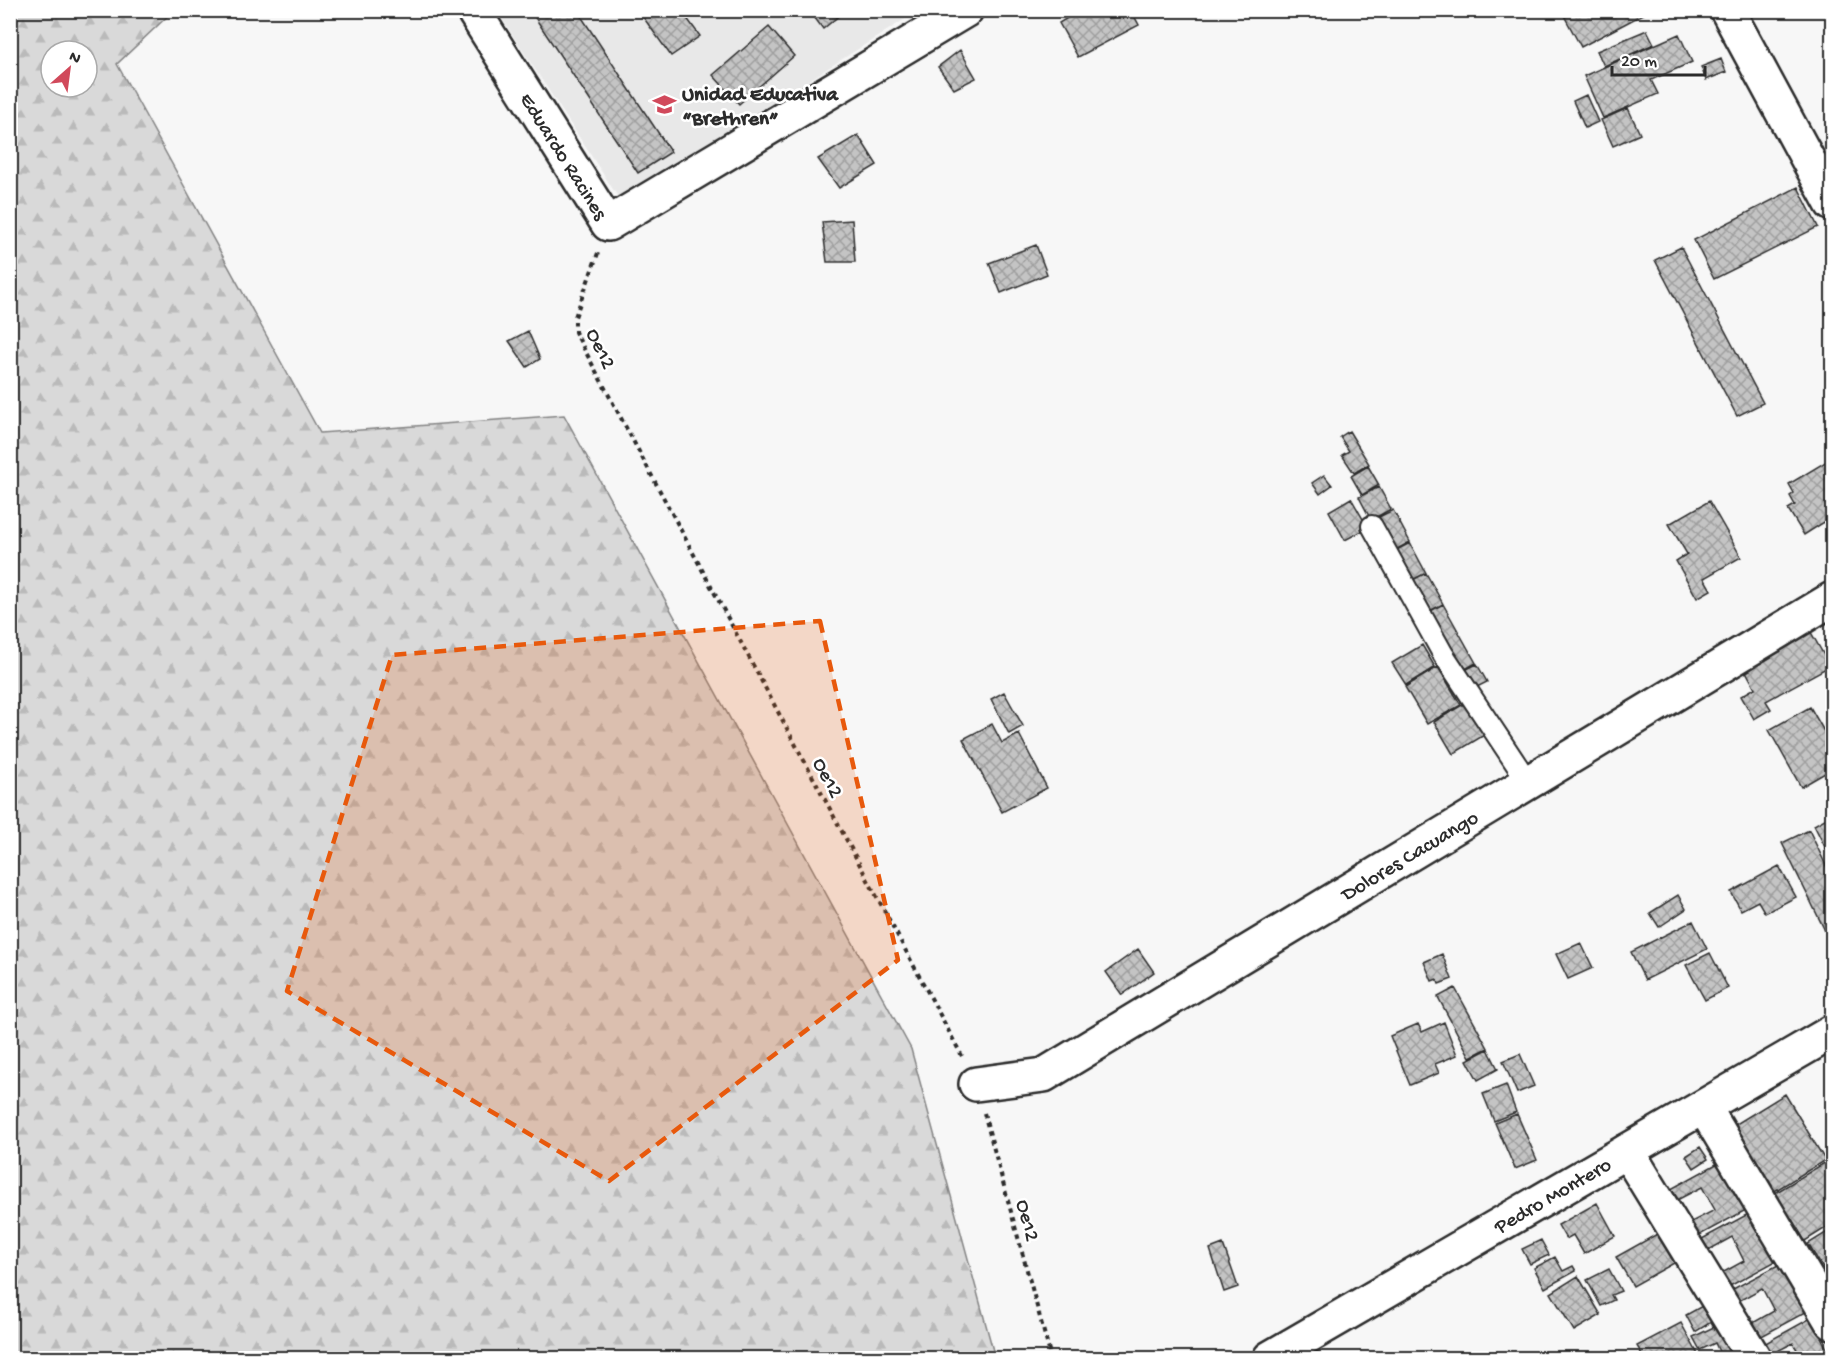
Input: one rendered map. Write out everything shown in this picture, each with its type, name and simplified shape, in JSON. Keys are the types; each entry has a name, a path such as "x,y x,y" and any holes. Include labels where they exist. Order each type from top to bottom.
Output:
{"street":[{"name":"Eduardo Racines","path":"473,10 608,224 966,10"},
{"path":"1727,10 1833,204"},
{"name":"Dolores Cacuango","path":"976,1084 1044,1075 1833,599"},
{"name":"Pedro Montero","path":"1270,1359 1833,1032"},
{"path":"1704,1107 1833,1322"},
{"path":"1627,1152 1754,1359"}],"lane":[{"path":"1372,526 1443,654 1528,782"}],"path":[{"name":"Oe12","path":"608,224 575,317 575,332 976,1084 1051,1359"}],"highlighted area":[{"path":"820,621 898,960 609,1181 287,991 392,655"}],"shaded area":[{"name":"Unidad Educativa “Brethren”","path":"497,11 918,11 620,200"}],"green space":[{"path":"10,11 173,11 117,64 320,433 564,415 911,1049 995,1358 11,1358"}],"building":[{"path":"530,10 577,10 671,152 638,173"},
{"path":"638,10 681,10 700,36 671,56"},
{"path":"809,10 846,10 823,29"},
{"path":"1080,10 1131,10 1139,25 1078,57 1059,23"},
{"path":"1561,10 1651,10 1581,47"},
{"path":"769,27 794,56 739,104 713,75"},
{"path":"1647,30 1654,44 1604,66 1597,51"},
{"path":"1679,34 1692,62 1651,80 1658,94 1603,118 1584,76"},
{"path":"960,50 976,78 954,89 938,67"},
{"path":"1721,59 1726,72 1706,80 1701,67"},
{"path":"1586,95 1598,122 1585,128 1573,101"},
{"path":"1628,108 1640,134 1613,146 1601,120"},
{"path":"858,135 877,165 839,188 818,159"},
{"path":"1798,187 1818,227 1714,279 1694,240"},
{"path":"852,220 855,262 827,262 822,222"},
{"path":"1036,245 1047,274 1001,293 989,263"},
{"path":"1681,247 1763,403 1737,416 1655,260"},
{"path":"528,331 540,359 527,367 509,341"},
{"path":"1349,431 1369,464 1354,473 1342,455 1349,451 1340,437"},
{"path":"1832,458 1832,517 1804,535 1788,509 1795,505 1790,496 1794,493 1789,484"},
{"path":"1368,466 1379,485 1362,495 1351,476"},
{"path":"1324,475 1332,485 1320,494 1312,483"},
{"path":"1379,487 1391,509 1371,520 1359,497"},
{"path":"1351,498 1368,528 1345,540 1329,511"},
{"path":"1709,501 1741,557 1704,578 1711,590 1697,598 1676,561 1687,554 1669,524"},
{"path":"1393,510 1410,542 1388,554 1371,521"},
{"path":"1410,543 1426,573 1404,584 1389,554"},
{"path":"1426,573 1443,604 1422,615 1405,584"},
{"path":"1443,604 1476,663 1458,673 1422,616"},
{"path":"1808,627 1830,666 1766,701 1771,709 1754,719 1741,696 1755,688 1742,664"},
{"path":"1422,645 1435,667 1406,685 1392,663"},
{"path":"1477,664 1487,682 1473,689 1463,671"},
{"path":"1438,667 1461,705 1427,724 1405,687"},
{"path":"1004,692 1023,726 1009,734 991,699"},
{"path":"1472,699 1491,731 1453,754 1434,722"},
{"path":"1810,707 1832,745 1832,769 1801,787 1769,730"},
{"path":"992,724 1002,743 1019,734 1047,788 1002,812 963,739"},
{"path":"1832,815 1832,861 1814,825"},
{"path":"1809,830 1832,878 1831,943 1782,843"},
{"path":"1779,866 1796,897 1765,913 1758,901 1741,910 1731,892"},
{"path":"1678,895 1686,909 1659,927 1650,913"},
{"path":"1693,921 1707,949 1645,980 1631,952"},
{"path":"1581,943 1593,968 1568,979 1556,954"},
{"path":"1138,949 1154,972 1122,995 1106,972"},
{"path":"1710,953 1728,988 1705,1000 1686,965"},
{"path":"1442,954 1452,979 1439,984 1437,979 1432,981 1424,962"},
{"path":"1455,988 1488,1048 1470,1057 1438,997"},
{"path":"1444,1022 1457,1055 1435,1064 1439,1073 1410,1085 1390,1036 1418,1024 1422,1032"},
{"path":"1488,1049 1498,1069 1478,1080 1467,1060"},
{"path":"1520,1054 1534,1086 1517,1093 1503,1061"},
{"path":"1506,1085 1516,1112 1494,1121 1483,1094"},
{"path":"1785,1094 1825,1160 1773,1192 1733,1126"},
{"path":"1517,1114 1537,1160 1515,1169 1495,1123"},
{"path":"1700,1147 1708,1159 1694,1168 1686,1156"},
{"path":"1720,1162 1746,1210 1698,1236 1691,1222 1715,1210 1702,1187 1677,1200 1671,1189"},
{"path":"1826,1162 1832,1172 1832,1224 1805,1241 1775,1193"},
{"path":"1597,1203 1615,1236 1584,1254 1573,1235 1566,1239 1558,1225"},
{"path":"1750,1213 1776,1261 1728,1287 1720,1274 1744,1261 1732,1237 1707,1251 1700,1240"},
{"path":"1832,1229 1832,1283 1808,1244"},
{"path":"1659,1233 1676,1262 1633,1286 1616,1257"},
{"path":"1541,1240 1549,1255 1530,1264 1522,1249"},
{"path":"1223,1244 1238,1287 1224,1292 1210,1249"},
{"path":"1555,1257 1563,1271 1573,1266 1576,1271 1545,1288 1534,1268"},
{"path":"1780,1264 1806,1312 1758,1338 1751,1324 1774,1311 1762,1288 1737,1302 1731,1290"},
{"path":"1609,1269 1621,1291 1611,1295 1614,1300 1601,1306 1587,1280"},
{"path":"1578,1276 1601,1315 1574,1331 1551,1293"},
{"path":"1704,1305 1713,1321 1695,1332 1686,1315"},
{"path":"1811,1318 1832,1358 1802,1358 1793,1343 1768,1356 1762,1345"},
{"path":"1726,1321 1740,1351 1722,1358 1715,1343 1700,1350 1693,1337"},
{"path":"1681,1323 1700,1358 1644,1358 1637,1346"}],"place":[{"name":"Unidad Educativa “Brethren”","path":"664,105"}]}
